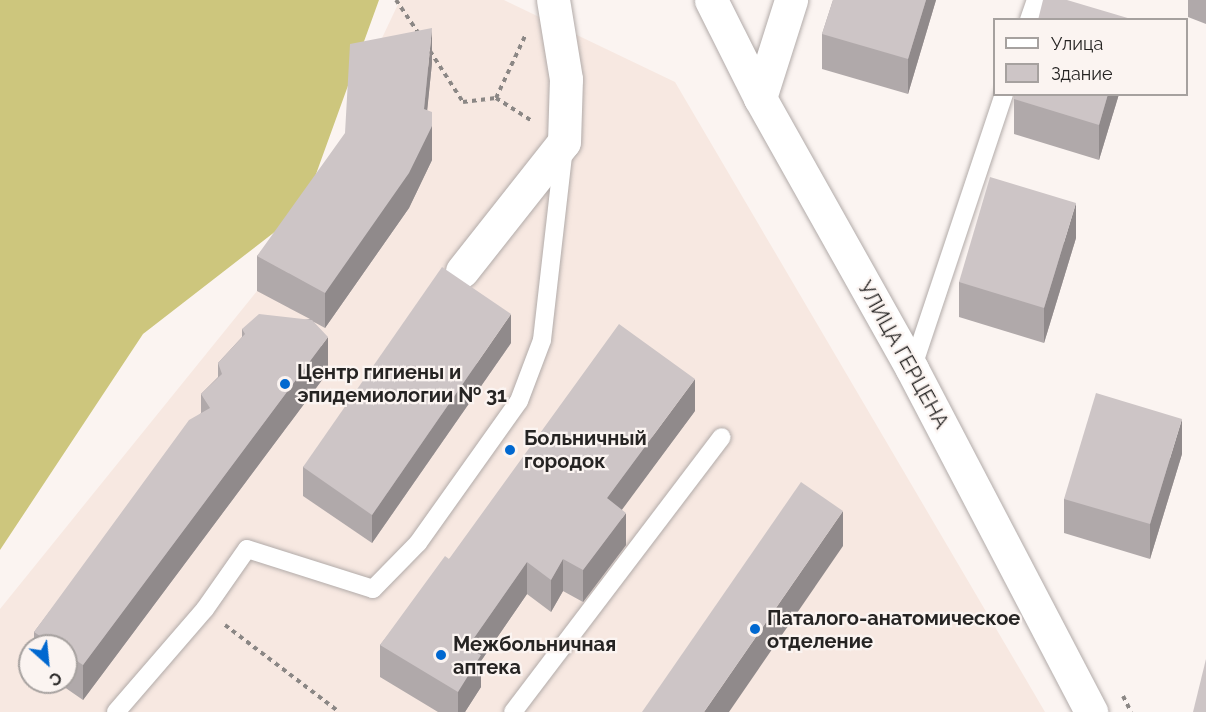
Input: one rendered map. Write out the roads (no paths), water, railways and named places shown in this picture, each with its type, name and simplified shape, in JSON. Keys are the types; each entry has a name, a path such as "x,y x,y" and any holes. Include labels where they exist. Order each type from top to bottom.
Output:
{"street":[{"path":"462,272 564,142 566,79 553,0"},
{"name":"УЛИЦА ГЕРЦЕНА","path":"711,0 760,98 912,369 1091,712"},
{"path":"760,98 791,0"}],"lane":[{"path":"1030,18 1036,0"},
{"path":"912,369 1003,96"},
{"path":"116,712 205,609 247,549 373,589 418,543 519,401 542,340 564,142"},
{"path":"513,712 722,437"}],"place":[{"name":"Центр гигиены и эпидемиологии № 31","path":"285,384"},
{"name":"Больничный городок","path":"510,450"},
{"name":"Паталого-анатомическое отделение","path":"755,629"},
{"name":"Межбольничная аптека","path":"441,655"}]}
